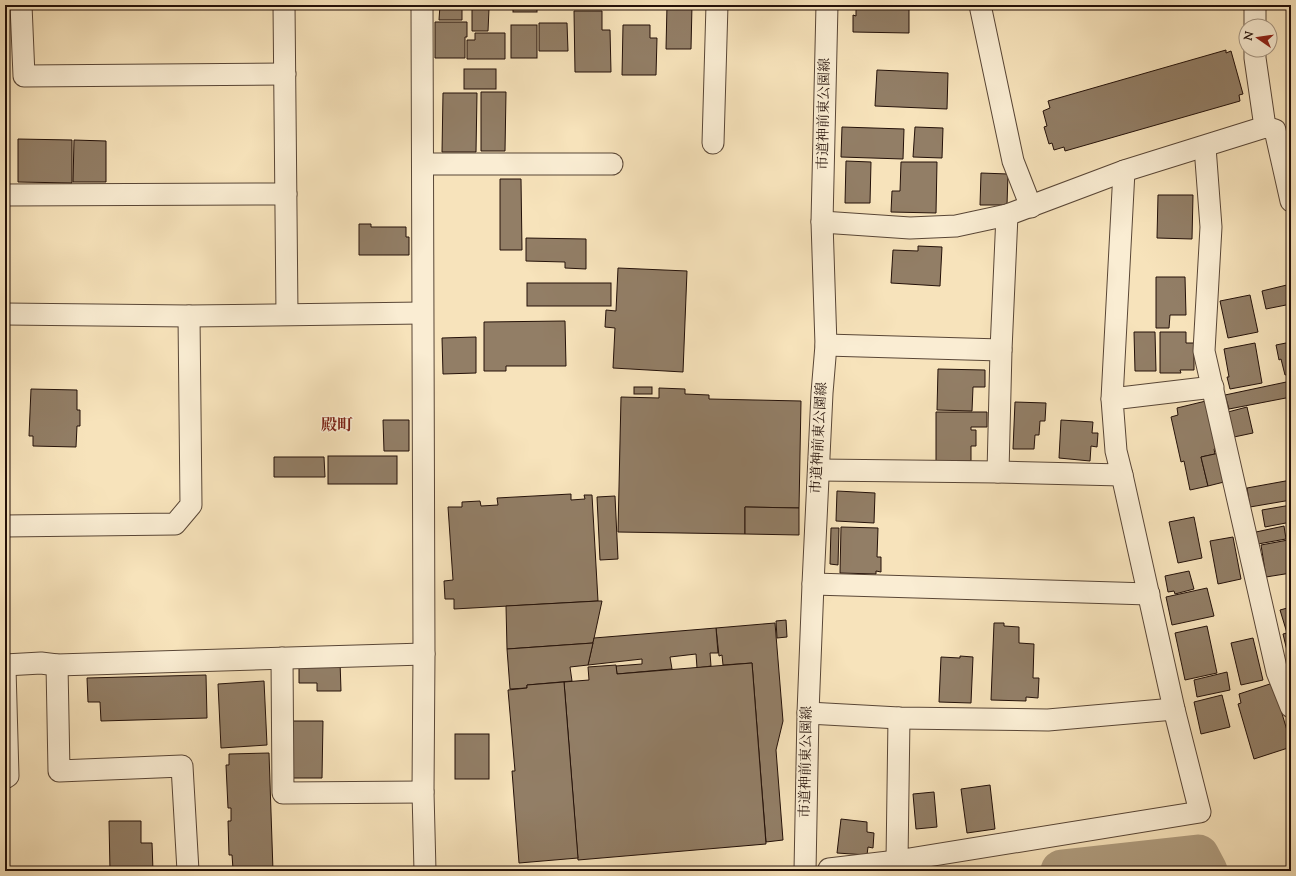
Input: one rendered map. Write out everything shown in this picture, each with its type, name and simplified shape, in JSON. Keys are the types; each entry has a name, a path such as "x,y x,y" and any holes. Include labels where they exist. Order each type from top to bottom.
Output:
{"street":[{"path":"21,5 24,76 285,74"},
{"path":"284,5 287,314"},
{"path":"422,5 423,792 425,871"},
{"path":"712,143 716,5"},
{"name":"市道神前東公園線","path":"805,871 808,713 813,584 826,345 822,222 827,5"},
{"path":"980,5 1013,161 1031,207"},
{"path":"1255,5 1255,18"},
{"path":"1255,58 1265,127"},
{"path":"822,222 910,228 956,226 1007,216 1124,172 1265,127 1275,130 1291,201"},
{"path":"1205,147 1211,227 1204,351 1277,672 1291,707"},
{"path":"423,164 612,164"},
{"path":"829,869 897,861 1200,812 1174,709 1116,451 1112,399 1124,172"},
{"path":"5,195 286,194"},
{"path":"998,472 1001,350 1007,216"},
{"path":"5,314 189,316 422,313"},
{"path":"5,526 175,524 190,505 189,316"},
{"path":"826,345 1001,350"},
{"path":"1112,399 1213,387"},
{"path":"818,470 1122,475"},
{"path":"813,584 1149,594"},
{"path":"5,664 41,663 57,665 424,654"},
{"path":"282,658 283,793 423,792"},
{"path":"57,665 59,771 182,766 188,871"},
{"path":"5,668 8,776 5,778"},
{"path":"808,713 899,718 1048,720 1174,709"},
{"path":"897,861 899,718"}],"water":[{"path":"1201,840 1215,871 1178,871 1168,847"}],"building":[{"path":"440,5 462,5 462,20 439,20"},
{"path":"513,5 537,5 537,12 513,12"},
{"path":"667,5 692,5 691,49 666,49"},
{"path":"856,5 909,5 909,33 853,32 853,15 856,16"},
{"path":"472,9 489,9 488,31 472,31"},
{"path":"574,11 602,11 602,30 610,30 611,72 575,72"},
{"path":"435,22 467,22 465,58 435,58"},
{"path":"539,23 567,23 568,51 539,51"},
{"path":"511,25 537,25 537,58 511,58"},
{"path":"623,25 650,25 650,38 657,38 656,75 622,75"},
{"path":"475,33 505,33 505,59 467,59 467,40 475,40"},
{"path":"1226,50 1226,53 1231,51 1243,94 1239,95 1240,101 1065,151 1064,147 1054,150 1052,143 1049,144 1044,127 1047,126 1043,111 1050,108 1048,101"},
{"path":"464,69 496,69 496,89 464,89"},
{"path":"877,70 948,73 947,109 875,106"},
{"path":"481,92 506,92 505,151 481,151"},
{"path":"443,93 477,93 476,152 442,152"},
{"path":"842,127 904,129 903,159 841,157"},
{"path":"915,127 943,128 942,158 913,157"},
{"path":"18,139 72,140 72,183 18,182"},
{"path":"74,140 106,141 106,182 73,182"},
{"path":"846,161 871,162 870,203 845,203"},
{"path":"901,162 937,162 936,213 891,212 892,191 900,191"},
{"path":"981,173 1008,174 1007,205 980,205"},
{"path":"500,179 521,179 522,250 500,250"},
{"path":"1158,195 1193,195 1192,239 1157,238"},
{"path":"359,224 371,224 371,227 406,227 406,237 409,237 409,255 359,255"},
{"path":"526,238 586,239 586,269 565,268 565,262 526,261"},
{"path":"918,246 942,247 940,286 891,283 893,250 918,251"},
{"path":"618,268 687,271 683,372 613,368 615,328 605,327 606,310 616,311"},
{"path":"1156,277 1185,277 1186,315 1170,315 1169,328 1156,328"},
{"path":"527,283 611,283 611,306 527,306"},
{"path":"1291,284 1291,304 1266,309 1262,291"},
{"path":"1250,295 1258,332 1228,338 1220,301"},
{"path":"565,321 566,366 506,366 506,371 484,371 484,322"},
{"path":"1134,332 1155,332 1156,371 1135,371"},
{"path":"1160,332 1186,332 1186,343 1194,343 1194,370 1180,370 1181,373 1160,373"},
{"path":"476,337 476,373 443,374 442,338"},
{"path":"1291,342 1291,374 1285,375 1281,359 1279,360 1276,345"},
{"path":"1255,343 1262,383 1230,389 1224,349"},
{"path":"938,369 985,370 985,387 973,387 972,411 937,410"},
{"path":"1291,381 1291,397 1229,409 1225,395"},
{"path":"634,387 652,387 652,394 634,394"},
{"path":"659,388 685,389 685,394 709,395 709,399 801,401 799,508 745,507 745,534 618,532 621,397 659,398"},
{"path":"31,389 77,390 77,410 80,410 80,426 77,426 76,447 33,446 33,436 29,436"},
{"path":"1210,400 1220,447 1214,449 1215,454 1201,457 1208,486 1190,490 1184,461 1181,462 1171,417 1178,415 1177,408"},
{"path":"1015,402 1046,403 1045,421 1040,421 1039,435 1035,435 1034,449 1013,449"},
{"path":"1247,407 1253,433 1234,437 1228,412"},
{"path":"936,412 987,412 987,427 971,427 971,430 976,430 976,446 971,446 971,461 936,461"},
{"path":"383,420 409,420 409,451 384,451"},
{"path":"1061,420 1093,422 1092,433 1098,433 1097,447 1091,446 1090,461 1059,458"},
{"path":"1224,452 1224,482 1208,486 1201,457"},
{"path":"328,456 397,456 397,484 328,484"},
{"path":"274,457 324,457 325,477 274,477"},
{"path":"1291,480 1291,500 1250,507 1247,488"},
{"path":"837,491 875,493 874,523 836,521"},
{"path":"571,494 571,500 585,499 584,495 592,495 598,601 454,609 454,599 445,599 444,581 453,580 448,507 462,507 462,502 480,501 481,506 498,505 497,498"},
{"path":"615,496 618,559 600,560 597,497"},
{"path":"1291,505 1291,522 1265,527 1262,510"},
{"path":"745,507 799,508 799,535 745,534"},
{"path":"1194,517 1202,558 1178,563 1169,522"},
{"path":"1284,526 1286,539 1258,544 1256,532"},
{"path":"841,527 878,528 877,557 881,557 881,572 876,571 876,574 840,573"},
{"path":"831,528 839,528 838,565 830,564"},
{"path":"1233,537 1241,579 1218,584 1210,541"},
{"path":"1288,540 1291,573 1266,577 1261,545"},
{"path":"1189,571 1194,589 1175,594 1174,591 1168,592 1165,576"},
{"path":"1207,588 1214,616 1172,625 1166,597"},
{"path":"602,601 593,643 507,649 506,606"},
{"path":"1291,607 1291,659 1289,659 1283,634 1287,633 1280,610"},
{"path":"786,620 787,637 777,638 776,621"},
{"path":"775,623 783,721 776,750 783,840 766,842 752,663 723,665 722,655 719,656 716,628"},
{"path":"994,623 1004,623 1004,626 1019,627 1019,643 1034,644 1033,678 1039,678 1038,698 1026,697 1026,701 991,700"},
{"path":"1207,626 1217,673 1185,680 1175,633"},
{"path":"716,628 718,653 710,653 711,666 697,668 696,654 670,657 672,669 617,674 616,666 642,664 642,659 588,665 594,638"},
{"path":"1253,638 1263,680 1241,685 1231,643"},
{"path":"593,643 588,665 570,667 572,681 527,685 527,688 510,689 507,649"},
{"path":"960,656 973,657 971,703 939,702 941,657 960,658"},
{"path":"340,661 341,691 317,691 317,683 299,683 299,662"},
{"path":"752,663 766,844 578,860 564,682 589,680 588,667 616,665 617,674"},
{"path":"1227,672 1230,690 1197,697 1194,680"},
{"path":"206,675 207,718 101,721 100,702 88,702 87,678"},
{"path":"264,681 267,745 221,748 218,684"},
{"path":"564,682 578,858 519,863 512,771 515,771 508,690 527,688 527,685"},
{"path":"1273,683 1291,747 1254,759 1238,704 1241,703 1239,694"},
{"path":"1222,695 1230,727 1201,734 1194,702"},
{"path":"291,721 323,721 322,778 291,778"},
{"path":"455,734 489,734 489,779 455,779"},
{"path":"269,753 273,871 230,871 229,869 233,869 232,855 229,855 228,821 231,821 231,808 228,808 226,765 229,765 229,754"},
{"path":"990,785 995,829 967,833 961,789"},
{"path":"934,792 937,827 916,829 913,794"},
{"path":"841,819 867,822 867,832 874,833 873,848 868,847 867,855 837,853"},
{"path":"109,821 141,821 141,843 152,843 153,871 110,871"}],"waterway":[{"path":"1062,871 1198,856 1206,871"}],"district":[{"name":"殿町","path":"337,426"}]}
